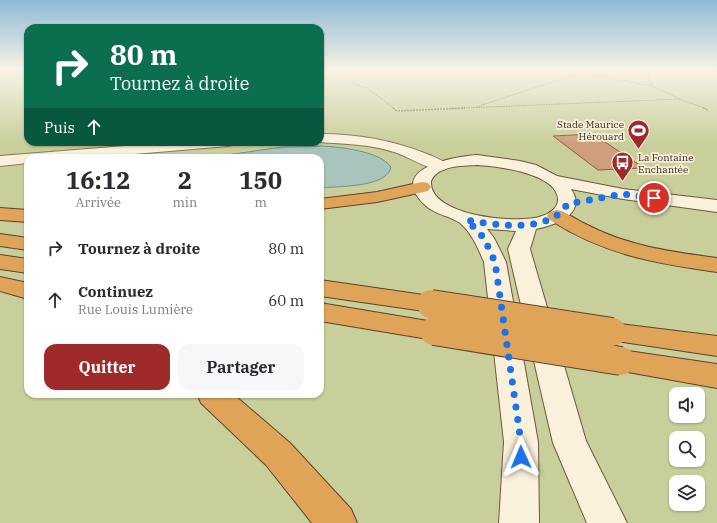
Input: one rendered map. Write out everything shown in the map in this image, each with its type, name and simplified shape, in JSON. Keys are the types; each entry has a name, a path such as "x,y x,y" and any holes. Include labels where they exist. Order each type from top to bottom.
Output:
{"highway":[{"path":"324,204 377,197 422,188"},
{"path":"562,210 578,229 605,242 665,258 717,265"},
{"path":"0,214 24,216"},
{"path":"0,240 24,243"},
{"path":"0,262 24,265"},
{"path":"0,284 24,290"},
{"path":"324,289 612,332 717,346"},
{"path":"324,313 717,376"},
{"path":"216,398 278,454 337,523"}],"main road":[{"path":"324,138 375,143 426,158 440,166"},
{"path":"82,154 180,146"},
{"path":"0,161 24,158"},
{"path":"562,210 567,196 563,188 554,180 519,165 498,161 476,160 457,162 440,166 430,172 423,179 422,188 426,196 435,205 449,213 467,220 488,224 528,225 545,221 562,210 623,194"},
{"path":"554,180 623,194 717,206"},
{"path":"467,220 484,238 495,262 521,442 519,523"},
{"path":"528,225 519,249 564,421 570,443 607,523"}],"path":[{"path":"375,94 397,111 680,99"},
{"path":"472,108 514,94"},
{"path":"670,94 708,110"}],"green space":[{"path":"0,94 24,94 24,146 324,146 324,94 717,94 717,523 0,523"}],"water":[{"path":"283,147 339,147 378,157 391,167 387,174 381,179 360,185 324,188 324,154 234,154"}],"building":[{"path":"593,134 644,168 598,170 553,136"}],"place":[{"name":"Stade Maurice Hérouard","path":"639,150"},
{"name":"La Fontaine Enchantée","path":"622,182"}],"route":[{"path":"521,457 521,442 495,262 484,238 467,220 508,226 528,225 545,221 557,216 564,210 567,204 623,194 654,198"}]}
